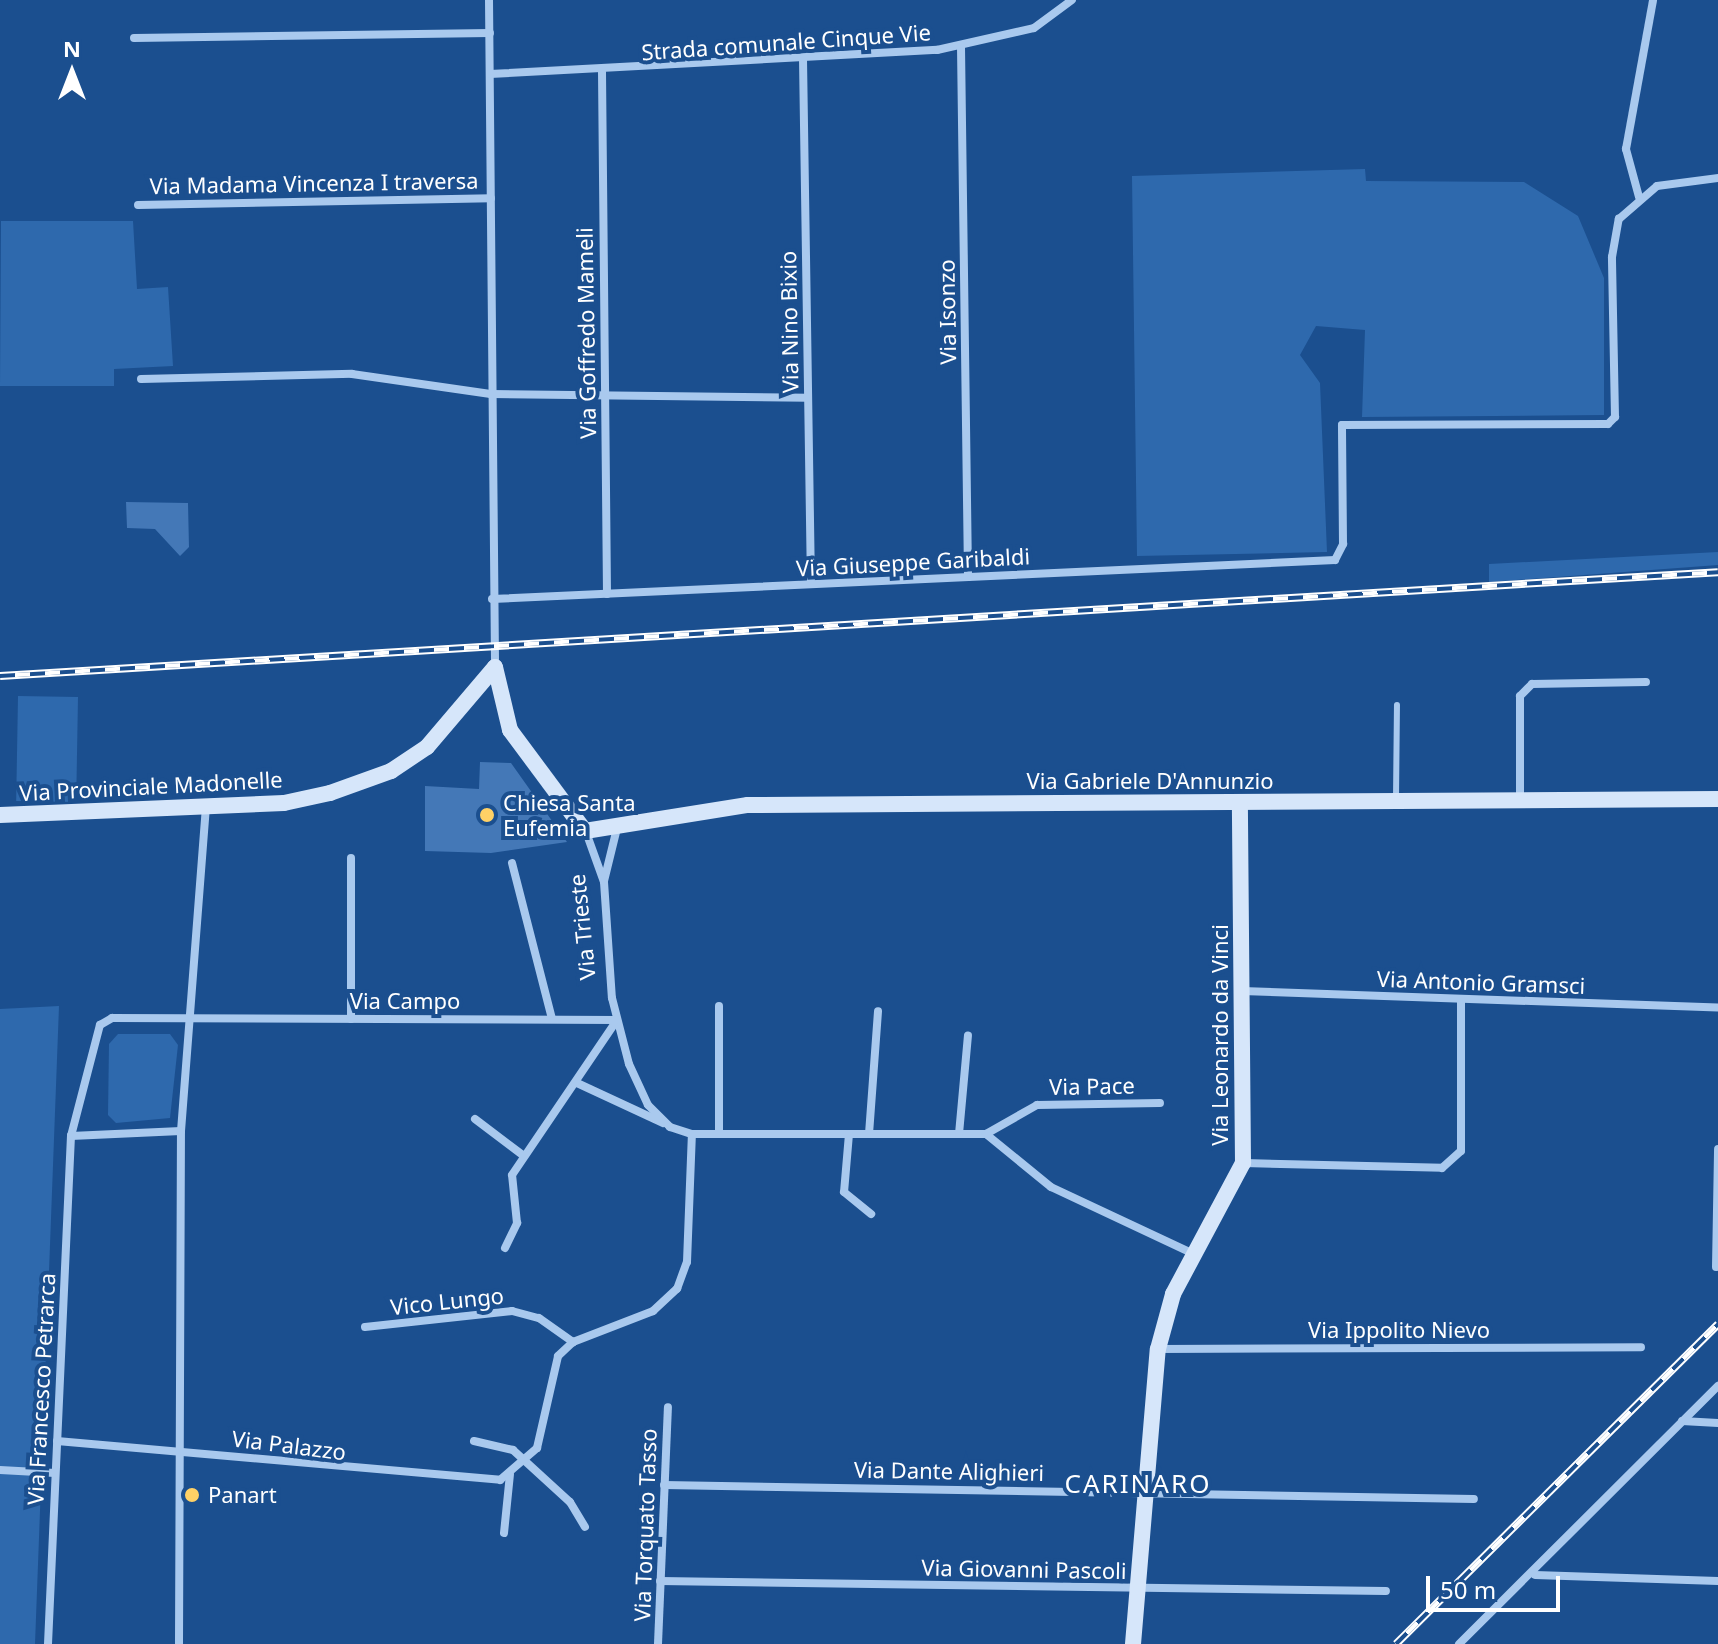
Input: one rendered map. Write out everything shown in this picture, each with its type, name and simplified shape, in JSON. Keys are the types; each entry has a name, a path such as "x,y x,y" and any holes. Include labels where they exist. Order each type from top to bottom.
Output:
{"street":[{"path":"489,0 495,667"},
{"name":"Strada comunale Cinque Vie","path":"490,74 602,72 961,47 1034,28 1072,0"},
{"path":"1653,0 1626,149 1639,197 1657,186 1718,178"},
{"path":"134,38 490,33"},
{"name":"Via Isonzo","path":"961,47 968,577"},
{"name":"Via Nino Bixio","path":"803,59 811,584"},
{"name":"Via Goffredo Mameli","path":"602,72 607,594"},
{"name":"Via Giuseppe Garibaldi","path":"492,599 1335,560 1343,544 1342,425 1608,424 1615,417 1612,257 1619,219 1639,197"},
{"name":"Via Madama Vincenza I traversa","path":"138,205 491,198"},
{"path":"141,379 352,374 491,394 808,398"},
{"name":"Via Provinciale Madonelle","path":"0,815 284,803 391,771 427,747 495,667"},
{"name":"Via Trieste","path":"495,667 510,730 585,831 604,882 617,1020 648,1105 670,1127"},
{"path":"1520,801 1520,696 1526,690 1646,682"},
{"name":"Via Gabriele D'Annunzio","path":"585,831 619,823 748,805 1718,799"},
{"name":"Via Leonardo da Vinci","path":"1133,1644 1158,1349 1173,1294 1243,1163 1240,803"},
{"path":"179,1644 184,1451 181,1131 206,807"},
{"path":"604,882 619,823"},
{"path":"351,858 351,1019"},
{"path":"512,863 552,1019"},
{"name":"Via Antonio Gramsci","path":"1242,991 1718,1008"},
{"path":"1243,1163 1442,1168 1461,1151 1461,999"},
{"path":"719,1006 719,1134"},
{"path":"869,1134 878,1011"},
{"name":"Via Campo","path":"71,1136 100,1025 112,1018 617,1020"},
{"path":"505,1248 517,1223 512,1175 617,1020"},
{"path":"959,1134 968,1035"},
{"path":"577,1083 670,1127 692,1134 986,1134 1051,1187 1194,1254"},
{"name":"Via Pace","path":"986,1134 1037,1105 1160,1103"},
{"path":"475,1119 524,1156"},
{"path":"71,1136 181,1131"},
{"path":"504,1533 512,1472 527,1463 558,1356 573,1342 653,1311 677,1289 687,1262 692,1134"},
{"path":"849,1134 844,1192 871,1214"},
{"name":"Via Francesco Petrarca","path":"48,1644 71,1136"},
{"path":"1716,1267 1718,1149"},
{"name":"Vico Lungo","path":"365,1327 512,1311 539,1318 573,1342"},
{"name":"Via Ippolito Nievo","path":"1158,1349 1641,1347"},
{"path":"1459,1644 1535,1575 1718,1386"},
{"name":"Via Torquato Tasso","path":"658,1644 668,1407"},
{"path":"1682,1421 1718,1423"},
{"name":"Via Palazzo","path":"57,1441 184,1451 469,1482 512,1472"},
{"path":"474,1441 513,1450 570,1502 585,1527"},
{"path":"0,1470 55,1473"},
{"name":"Via Dante Alighieri","path":"664,1485 1474,1499"},
{"path":"1535,1575 1718,1581"},
{"name":"Via Giovanni Pascoli","path":"660,1581 1386,1591"}],"lane":[{"path":"1396,802 1397,705"}],"shaded area":[{"path":"1365,169 1366,181 1524,182 1578,216 1604,278 1604,415 1362,417 1365,330 1316,326 1300,355 1320,383 1327,552 1137,556 1132,176"},
{"path":"1,221 133,221 137,289 168,287 173,366 114,369 114,386 0,386"},
{"path":"1718,552 1718,565 1489,582 1489,564"},
{"path":"18,696 78,697 76,802 16,801"},
{"path":"59,1006 35,1644 0,1644 0,1009"},
{"path":"118,1034 170,1034 178,1045 170,1118 116,1123 108,1115 109,1044"}],"building":[{"path":"126,502 188,503 189,547 180,556 155,529 127,528"},
{"name":"Chiesa Santa Eufemia","path":"480,762 511,763 567,842 491,853 425,851 425,786 479,789"}],"railway":[{"path":"0,676 1718,572"},
{"path":"1396,1644 1718,1324"}],"place":[{"name":"Chiesa Santa Eufemia","path":"487,815"},
{"name":"Panart","path":"192,1495"}],"district":[{"name":"CARINARO","path":"1138,1484"}]}
